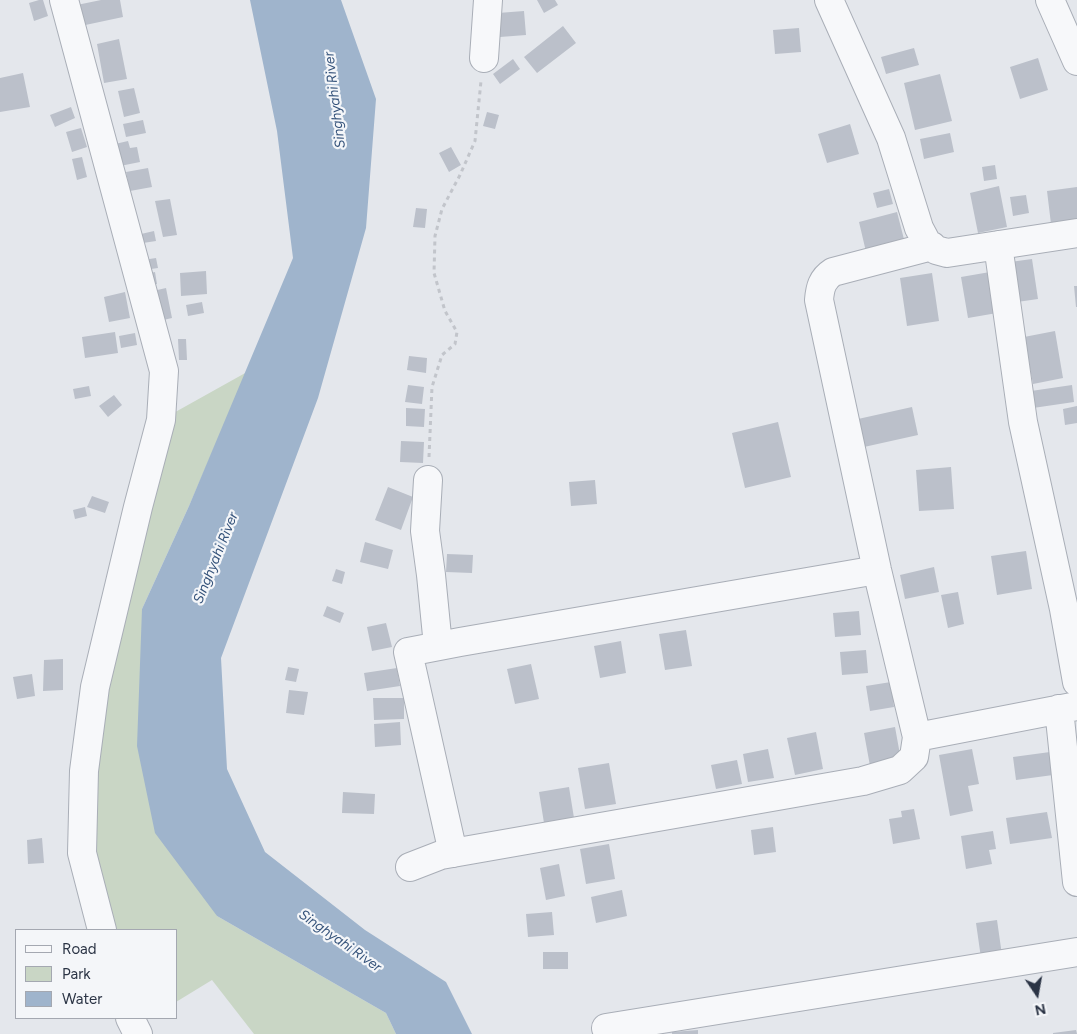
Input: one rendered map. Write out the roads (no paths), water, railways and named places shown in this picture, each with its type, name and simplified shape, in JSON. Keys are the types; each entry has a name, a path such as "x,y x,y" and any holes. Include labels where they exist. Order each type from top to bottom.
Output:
{"street":[{"path":"64,0 164,371 161,420 95,687 84,771 82,854 102,929"},
{"path":"484,58 488,0"},
{"path":"829,0 891,138 919,228 927,243 936,250 947,253 1077,232"},
{"path":"1050,0 1077,61"},
{"path":"998,245 1023,422 1064,609 1077,682"},
{"path":"410,867 441,855 862,781 900,770 914,758 917,737 877,570 818,300 821,285 826,276 833,272 932,246"},
{"path":"428,480 425,531 438,646"},
{"path":"453,853 408,652 877,570"},
{"path":"917,737 1068,708 1077,882"},
{"path":"606,1028 1077,952"},
{"path":"130,1019 138,1034"}],"water":[{"name":"Singhyahi River","path":"250,0 341,0 376,99 366,228 318,398 221,658 227,769 265,852 365,930 446,982 472,1034 396,1034 386,1013 217,916 155,833 137,746 142,609 189,506 293,258 277,131"}]}
